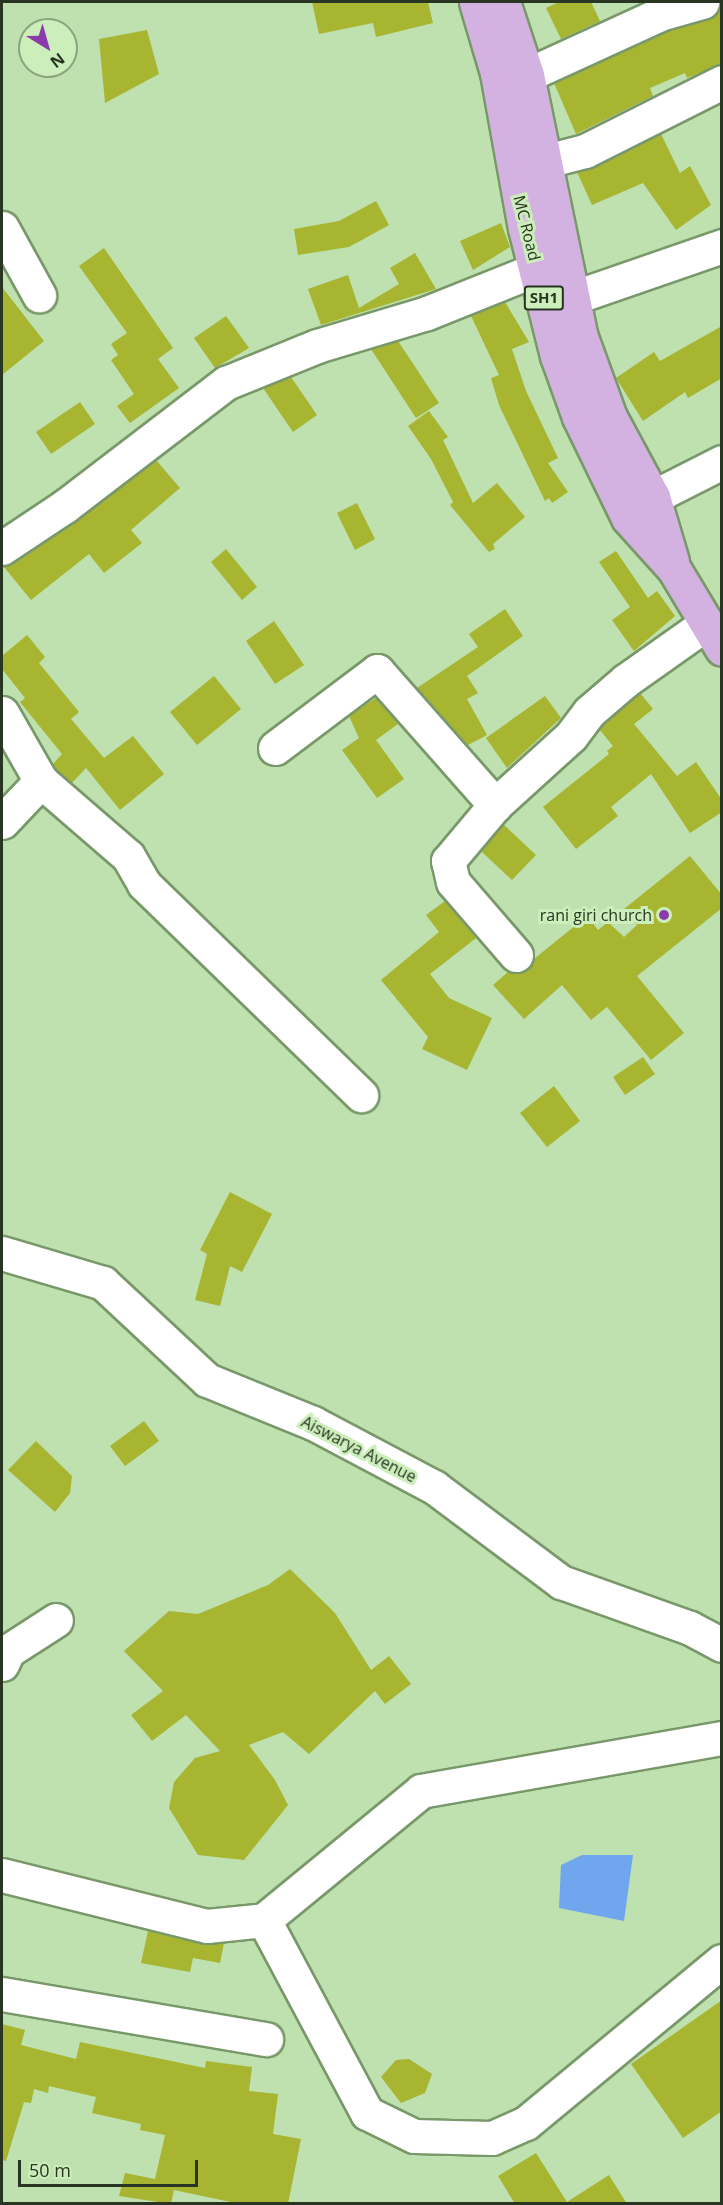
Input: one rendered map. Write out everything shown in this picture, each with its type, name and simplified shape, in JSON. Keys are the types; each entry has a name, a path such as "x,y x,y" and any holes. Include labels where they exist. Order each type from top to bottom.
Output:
{"main road":[{"name":"MC Road","path":"476,2 497,73 525,228 557,356 579,417 628,518 674,569 714,636"},
{"name":"MC Road","path":"503,2 527,75 575,297 581,337 610,417 653,497 674,569"}],"street":[{"path":"527,75 660,14 702,2"},
{"path":"546,161 585,151 722,82"},
{"path":"2,228 39,294"},
{"path":"575,297 722,246"},
{"path":"2,548 65,506 226,383 317,346 427,313 537,269"},
{"path":"653,497 722,462"},
{"path":"516,955 453,882 448,861 495,805 625,681 714,636"},
{"path":"275,748 377,671 495,805"},
{"path":"2,713 41,781 128,856 144,884 361,1095"},
{"path":"2,822 41,781"},
{"name":"Aiswarya Avenue","path":"2,1253 103,1282 207,1380 313,1423 434,1487 561,1582 690,1628 722,1645"},
{"path":"4,1654 56,1620"},
{"path":"2,1875 207,1926 264,1920 421,1791 722,1738"},
{"path":"264,1920 367,2113 414,2136 492,2138 526,2123 722,1961"},
{"path":"2,1994 266,2039"}],"water":[{"path":"582,1855 633,1855 624,1921 559,1908 561,1865"}],"building":[{"path":"312,2 428,2 433,23 376,37 373,23 319,34"},
{"path":"559,2 591,2 600,21 561,39 546,8"},
{"path":"722,4 722,64 687,78 685,73 650,88 653,96 576,134 554,83 667,32 708,20"},
{"path":"147,30 159,74 105,103 99,39"},
{"path":"661,134 680,173 690,166 711,205 676,230 643,183 592,205 577,172"},
{"path":"376,201 389,225 349,247 298,255 294,229 339,221"},
{"path":"501,223 510,247 473,270 460,241"},
{"path":"104,248 173,348 158,359 179,388 130,423 117,406 134,394 111,360 118,355 111,344 127,333 79,266"},
{"path":"415,253 436,289 321,325 308,289 348,275 359,308 399,284 390,268"},
{"path":"2,287 44,341 2,375"},
{"path":"505,302 529,342 512,349 526,391 558,458 548,463 568,492 552,503 549,498 545,501 499,405 491,378 499,375 471,316"},
{"path":"226,316 249,348 215,368 194,338"},
{"path":"722,326 722,378 688,398 685,392 643,421 616,378 654,352 660,361"},
{"path":"398,341 439,403 416,418 371,349"},
{"path":"291,377 317,415 293,432 263,388"},
{"path":"80,402 95,424 51,454 36,432"},
{"path":"429,411 448,437 443,440 473,503 497,483 525,517 493,544 495,549 489,552 450,505 453,502 431,459 408,426"},
{"path":"156,460 180,488 131,530 142,543 104,573 89,554 31,600 4,567 75,522"},
{"path":"357,503 375,539 355,550 337,513"},
{"path":"226,549 257,587 242,600 211,562"},
{"path":"616,551 648,598 657,591 675,616 634,651 612,620 630,607 599,562"},
{"path":"505,609 523,636 467,676 478,693 467,699 487,735 468,745 417,688 478,647 469,634"},
{"path":"274,621 304,665 275,684 246,641"},
{"path":"27,635 45,657 39,663 79,712 71,719 104,758 133,736 164,774 120,810 86,768 72,783 56,769 53,764 62,754 20,702 25,698 2,669 2,656"},
{"path":"214,676 241,709 197,745 170,712"},
{"path":"640,693 653,709 634,724 677,776 696,762 722,800 722,812 690,833 651,774 611,807 618,816 576,849 543,807 609,754 607,751 613,746 599,729"},
{"path":"545,696 561,718 507,768 486,738"},
{"path":"376,698 398,724 376,740 404,779 377,798 342,750 359,738 349,716"},
{"path":"503,824 536,855 512,880 481,851"},
{"path":"690,856 722,895 722,908 637,976 684,1033 651,1060 607,1007 591,1020 562,985 524,1019 493,985 508,972 528,970 534,959 587,916 598,930 608,922 624,937 637,925 624,909"},
{"path":"445,901 476,938 430,974 449,998 492,1018 467,1070 422,1049 428,1037 381,980 439,932 426,915"},
{"path":"643,1057 655,1074 625,1095 613,1077"},
{"path":"554,1086 580,1121 547,1147 520,1113"},
{"path":"230,1192 272,1214 242,1272 230,1266 220,1306 195,1300 207,1254 200,1250"},
{"path":"144,1421 159,1441 125,1466 110,1446"},
{"path":"36,1441 72,1476 70,1493 55,1512 8,1470"},
{"path":"290,1569 335,1613 371,1670 389,1656 411,1684 385,1704 375,1691 309,1754 283,1732 249,1745 275,1780 288,1805 244,1860 198,1855 169,1808 174,1782 195,1758 220,1751 186,1715 152,1741 131,1715 163,1691 124,1651 169,1611 198,1614 268,1585"},
{"path":"148,1931 202,1944 224,1943 220,1963 193,1958 190,1972 141,1963"},
{"path":"722,2000 722,2111 683,2138 631,2064"},
{"path":"2,2024 25,2030 21,2045 76,2059 80,2042 205,2068 206,2061 252,2067 249,2091 278,2094 273,2134 301,2139 288,2204 240,2204 174,2190 171,2204 119,2196 125,2173 155,2179 165,2135 140,2130 141,2124 92,2113 96,2097 49,2086 48,2093 34,2089 31,2103 24,2102 6,2161 2,2160"},
{"path":"409,2059 432,2074 425,2093 401,2103 381,2077 396,2060"},
{"path":"536,2153 567,2202 609,2175 627,2204 515,2204 498,2176"}],"place":[{"name":"rani giri church","path":"664,915"}]}
